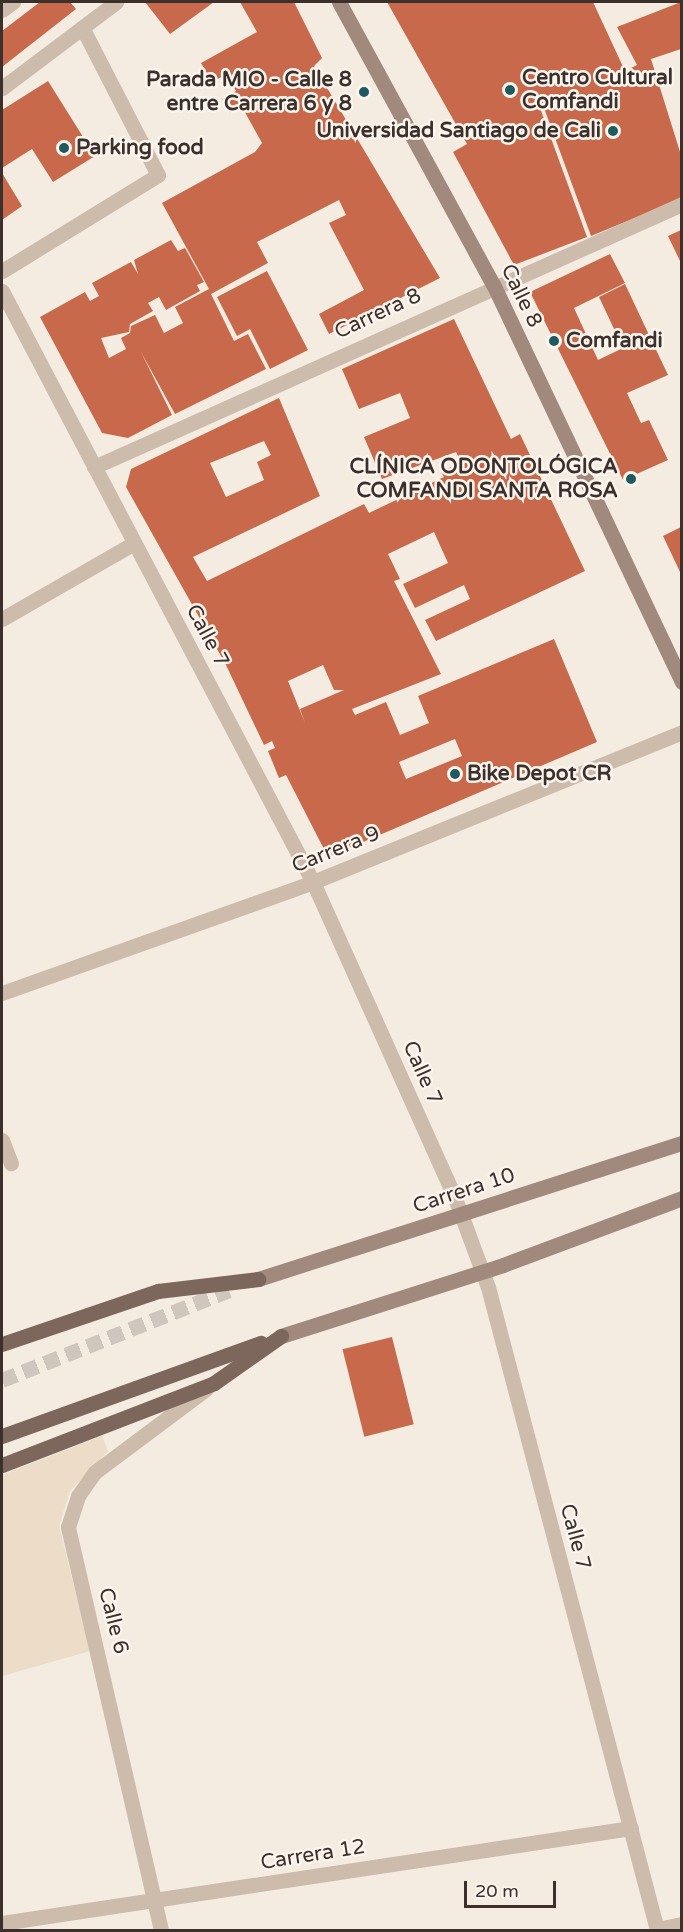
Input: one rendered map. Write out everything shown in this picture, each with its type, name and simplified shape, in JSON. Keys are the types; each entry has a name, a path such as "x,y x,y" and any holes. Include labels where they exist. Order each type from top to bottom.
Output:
{"main road":[{"name":"Calle 8","path":"339,2 493,284 681,682"},
{"name":"Carrera 10","path":"258,1279 681,1143"},
{"path":"2,1436 261,1343 482,1271 681,1198"},
{"path":"229,1290 258,1279"},
{"path":"3,1339 158,1291 258,1279"},
{"path":"2,1465 214,1383 282,1336"}],"street":[{"path":"2,10 13,2"},
{"path":"2,88 116,2"},
{"path":"2,271 158,175 82,27"},
{"name":"Carrera 8","path":"94,467 493,284 681,204"},
{"name":"Calle 7","path":"2,291 313,882 462,1215 482,1271 657,1930"},
{"path":"2,619 134,543"},
{"name":"Carrera 9","path":"2,993 313,882 681,732"},
{"path":"2,1140 11,1163"},
{"name":"Calle 6","path":"161,1930 157,1899 68,1527 78,1496 95,1472 214,1383"},
{"name":"Carrera 12","path":"2,1923 631,1828"},
{"path":"657,1930 681,1924"}],"shaded area":[{"path":"102,1436 108,1451 70,1491 59,1526 90,1651 2,1676 2,1475"}],"building":[{"path":"40,2 70,2 76,9 2,67 2,31"},
{"path":"145,2 214,2 170,34"},
{"path":"240,2 294,2 322,58 314,66 440,278 329,334 319,314 364,290 329,223 346,215 339,200 257,242 268,263 211,294 234,341 248,334 266,369 175,414 141,352 172,415 128,438 102,433 40,317 85,292 90,301 99,296 92,283 131,262 138,274 134,260 171,240 178,251 185,248 204,282 197,285 200,291 166,310 159,297 148,303 153,311 130,324 129,332 101,338 109,358 126,349 121,338 130,333 131,326 155,315 164,333 183,323 175,307 209,289 162,203 255,152 262,143 241,105 230,113 222,99 236,91 227,74 212,82 201,63 257,32"},
{"path":"387,2 593,2 625,71 637,65 617,27 681,2 681,49 651,59 681,155 681,199 591,236 544,108 560,100 540,108 587,237 514,265 453,152 467,144"},
{"path":"48,81 95,156 53,182 32,149 2,168 2,110"},
{"path":"2,173 22,206 2,220"},
{"path":"681,230 681,263 668,236"},
{"path":"610,254 625,283 574,308 598,360 623,348 599,297 625,284 668,375 627,393 641,423 649,420 668,460 623,480 530,292"},
{"path":"267,271 308,350 270,369 250,329 237,336 217,297"},
{"path":"454,319 511,439 520,434 585,571 436,641 425,620 470,599 464,585 415,608 403,584 448,563 434,532 388,554 400,579 394,581 441,674 352,709 355,715 386,702 400,735 429,723 418,696 554,639 597,742 328,857 286,775 279,778 268,751 275,748 272,741 264,745 226,665 126,487 131,469 279,398 320,496 193,557 207,581 364,504 369,513 444,477 441,472 461,462 456,452 382,479 364,437 410,418 400,393 359,409 342,369","holes":["264,441 271,455 257,462 264,480 226,497 210,463","323,665 334,690 344,690 300,709 305,723 288,681","455,739 462,756 406,779 399,762"]},
{"path":"681,527 681,574 663,536"},
{"path":"392,1337 414,1424 364,1437 343,1349"}],"tunnel":[{"path":"2,1380 229,1290"}],"place":[{"name":"Centro Cultural Comfandi","path":"510,90"},
{"name":"Parada MIO - Calle 8 entre Carrera 6 y 8","path":"364,92"},
{"name":"Universidad Santiago de Cali","path":"613,131"},
{"name":"Parking food","path":"64,148"},
{"name":"Comfandi","path":"554,341"},
{"name":"CLÍNICA ODONTOLÓGICA COMFANDI SANTA ROSA","path":"631,479"},
{"name":"Bike Depot CR","path":"455,774"}]}
